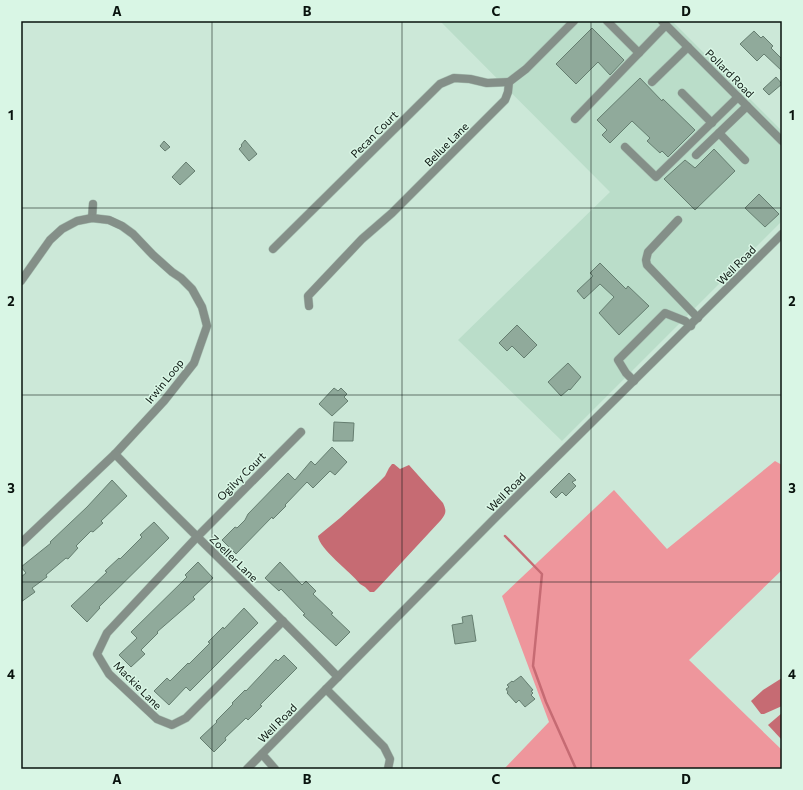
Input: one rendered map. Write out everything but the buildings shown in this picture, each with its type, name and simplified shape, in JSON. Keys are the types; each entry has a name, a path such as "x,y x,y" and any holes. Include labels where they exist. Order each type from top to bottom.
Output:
{"street":[{"path":"509,82 526,69 574,21"},
{"path":"607,21 639,53"},
{"path":"575,119 639,53 664,23"},
{"name":"Pollard Road","path":"664,23 782,141"},
{"path":"652,82 688,47"},
{"name":"Pecan Court","path":"273,249 440,84 454,78 470,79 487,83 509,82"},
{"name":"Bellue Lane","path":"309,306 308,296 362,240 392,213 505,100 509,82"},
{"path":"682,93 712,123"},
{"path":"625,147 656,177 738,97"},
{"path":"696,155 748,106"},
{"path":"719,133 745,160"},
{"path":"92,218 93,204"},
{"name":"Irwin Loop","path":"21,281 50,240 62,229 77,220 92,218 108,220 122,226 133,234 172,272 181,278 192,290 202,307 207,326 194,363 158,407 115,454 21,543"},
{"path":"678,220 648,252 646,260 647,265 698,318"},
{"name":"Well Road","path":"247,769 497,516 782,234"},
{"path":"634,381 626,373 618,360 665,313 685,321 690,326"},
{"name":"Ogilvy Court","path":"197,537 301,432"},
{"name":"Zoeller Lane","path":"115,454 338,677"},
{"name":"Mackie Lane","path":"197,537 107,633 96,654 109,674 157,719 172,725 186,718 283,621"},
{"path":"326,689 384,746 390,758 388,769"},
{"path":"262,754 275,769"}],"shaded area":[{"path":"440,21 672,21 782,131 782,221 562,441 458,340 610,192"},
{"path":"775,461 782,465 782,570 689,660 782,750 782,769 504,769 549,722 502,596 614,490 667,549"},
{"path":"392,464 400,469 409,465 443,503 445,513 443,518 378,588 374,592 370,592 329,554 318,536 378,483 385,476"},
{"path":"782,678 782,706 761,714 751,701 763,690"},
{"path":"782,713 782,740 768,725"}],"waterway":[{"path":"505,536 542,574 533,666 546,702 576,769"}]}
